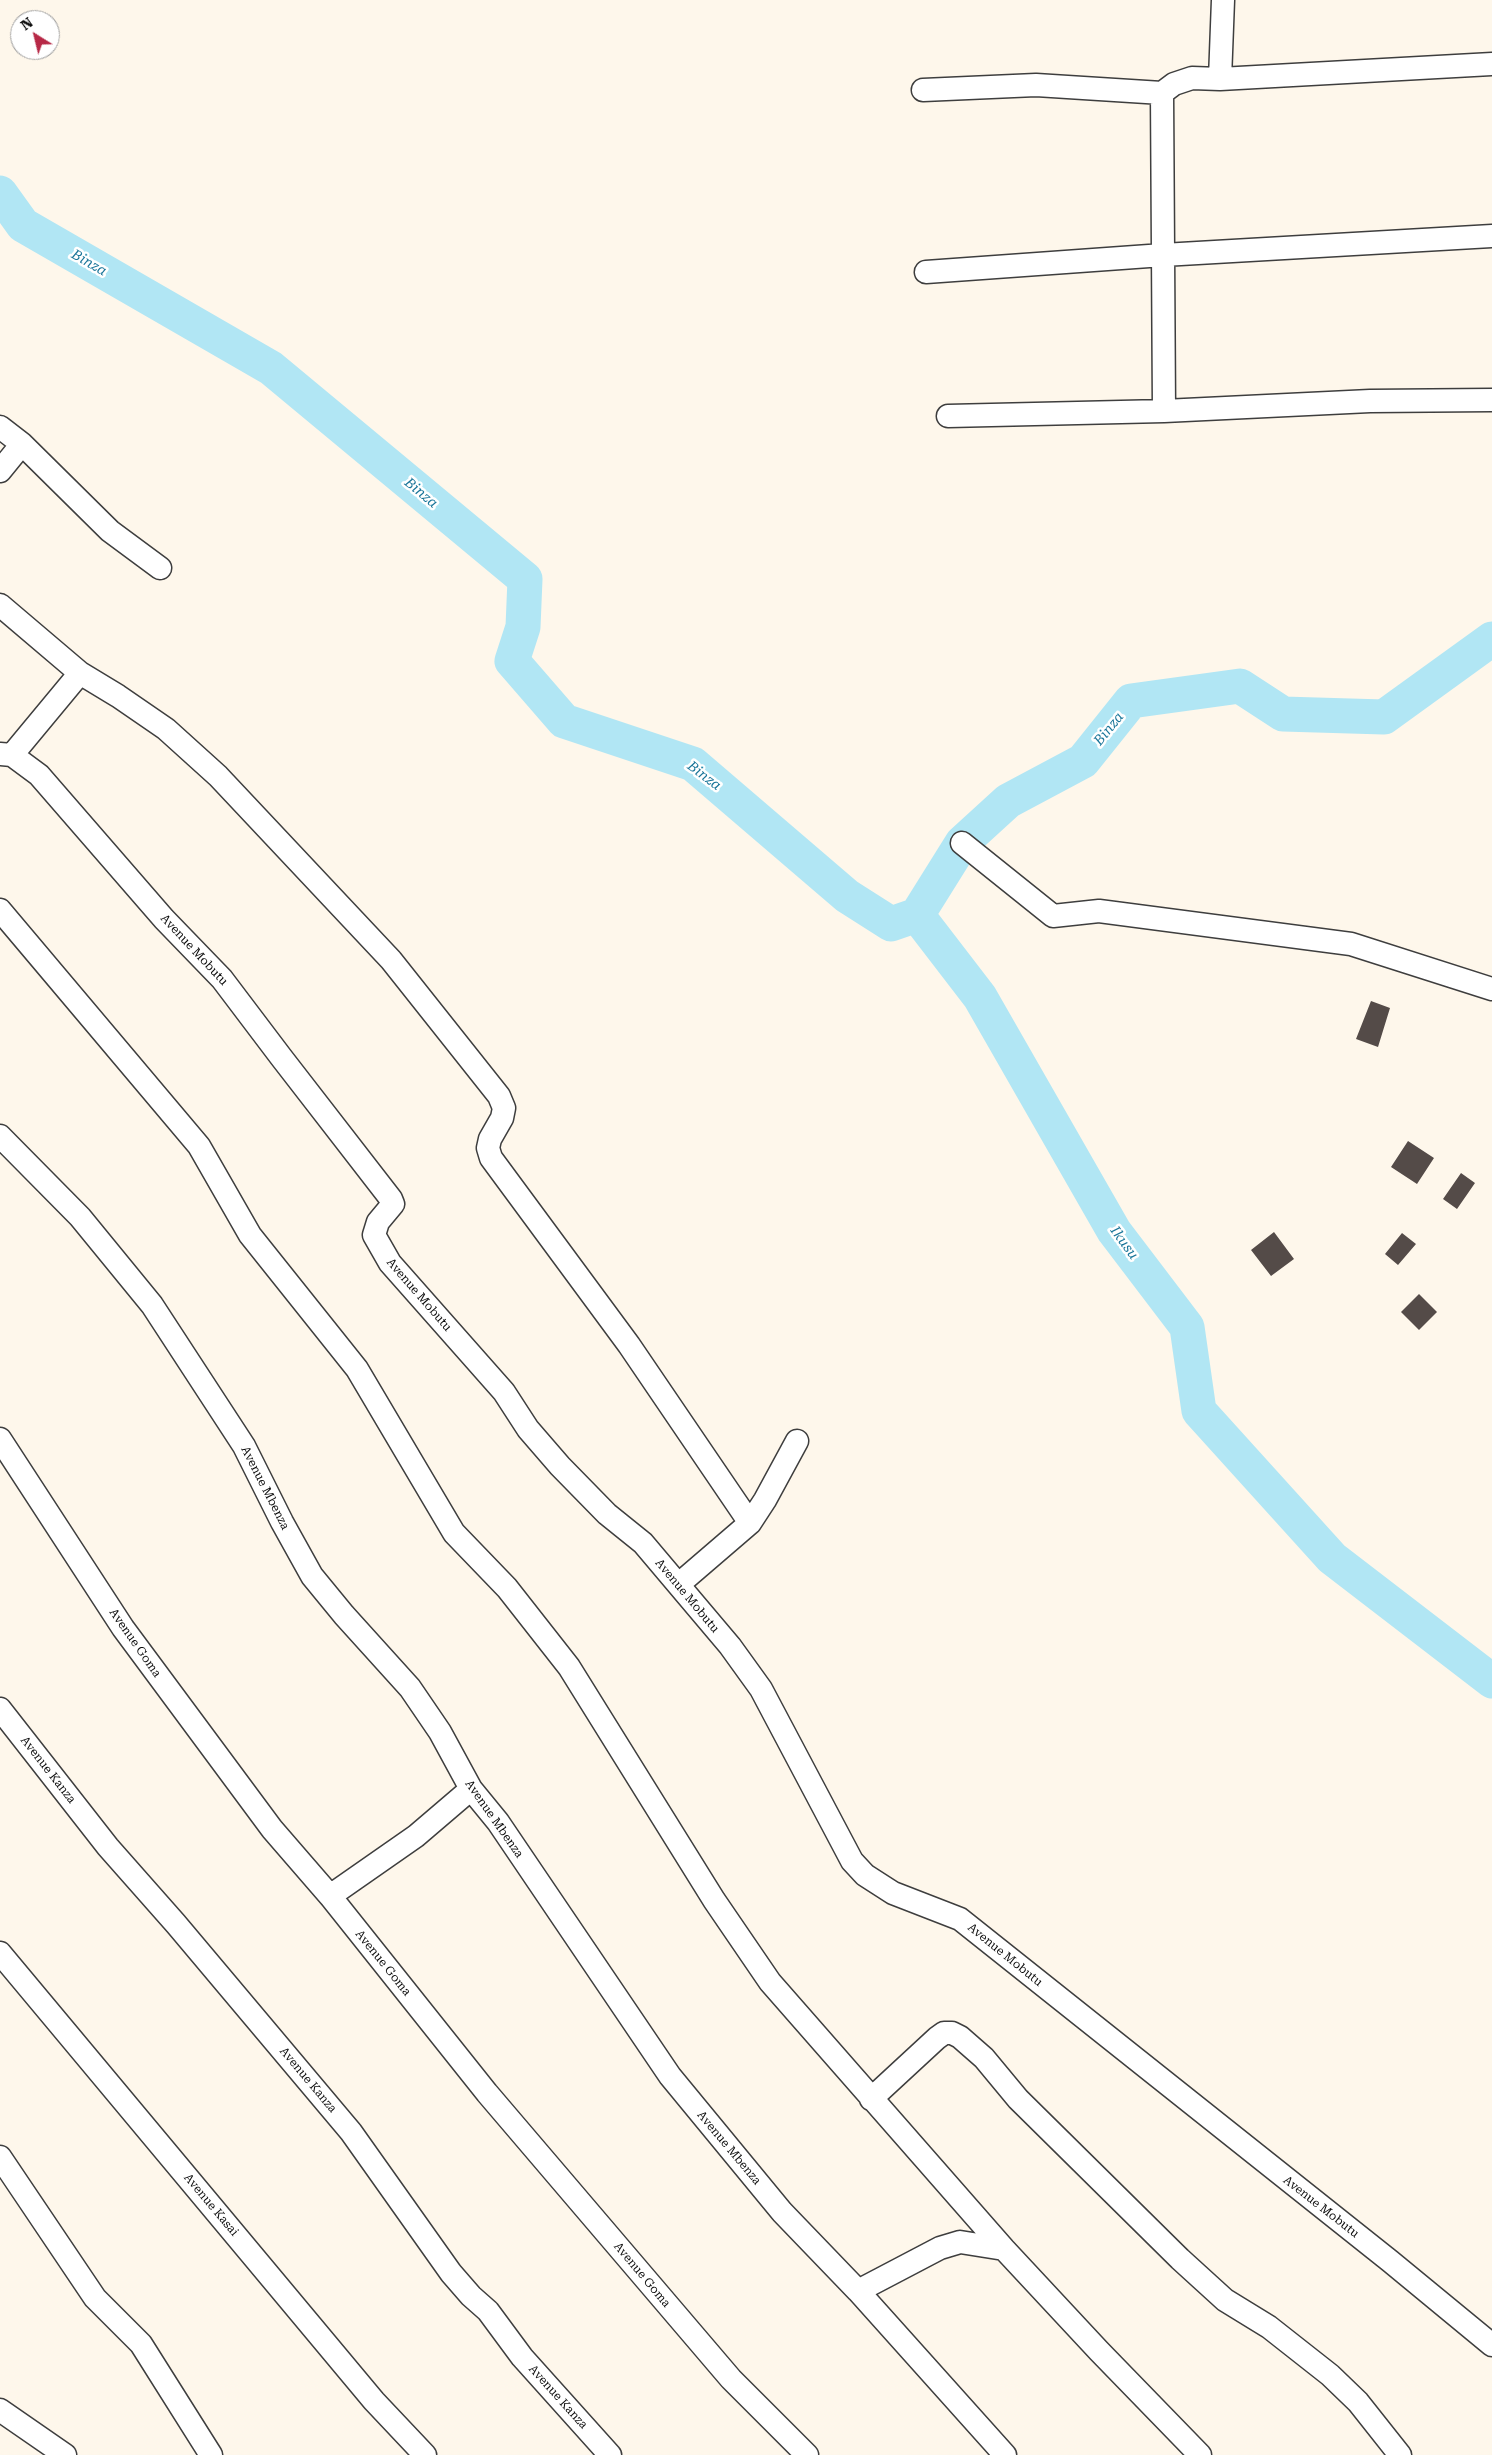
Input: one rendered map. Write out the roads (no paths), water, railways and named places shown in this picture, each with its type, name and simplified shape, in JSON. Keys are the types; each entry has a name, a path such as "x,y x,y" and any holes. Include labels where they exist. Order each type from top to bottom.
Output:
{"street":[{"path":"1220,79 1223,0"},
{"path":"923,90 1036,85 1162,93 1184,80 1492,64"},
{"path":"1162,93 1164,411"},
{"path":"926,272 1163,255 1492,236"},
{"path":"948,416 1164,411 1370,401 1492,400"},
{"path":"0,428 22,444 110,531 160,568"},
{"path":"0,471 22,444"},
{"path":"0,605 80,673 166,729 218,776 391,960 499,1096 504,1108 502,1118 490,1139 488,1148 491,1158 629,1345 750,1523"},
{"path":"6,754 80,673"},
{"name":"Avenue Mobutu","path":"6,754 39,775 164,919 222,979 391,1200 393,1204 378,1222 374,1235 390,1263 504,1392 528,1429 560,1466 607,1514 643,1543 679,1584 761,1689 840,1843 852,1861 865,1875 893,1893 960,1919 1390,2261 1492,2345"},
{"path":"962,843 1053,916 1098,911 1351,944 1492,989"},
{"path":"0,910 199,1146 250,1236 356,1369 454,1533 507,1588 569,1668 714,1900 770,1982 1004,2249 1200,2455"},
{"name":"Avenue Mbenza","path":"0,1136 80,1216 152,1305 244,1446 282,1522 312,1576 344,1615 410,1688 440,1732 470,1789 498,1822 670,2076 782,2212 858,2291 1005,2455"},
{"name":"Avenue Goma","path":"0,1439 123,1628 272,1829 330,1896 487,2093 724,2372 807,2455"},
{"path":"679,1584 750,1523 766,1500 783,1463 797,1441"},
{"name":"Avenue Kanza","path":"0,1709 108,1847 176,1924 351,2132 451,2273 471,2296 488,2311 522,2357 610,2455"},
{"path":"330,1896 416,1836 470,1789"},
{"name":"Avenue Kasai","path":"1,1958 368,2393 425,2455"},
{"path":"871,2099 944,2033 952,2033 960,2037 984,2058 1039,2120 1225,2300 1269,2327 1330,2375 1358,2402 1400,2455"},
{"path":"0,2157 95,2298 141,2344 211,2455"},
{"path":"858,2291 940,2248 960,2242 1004,2249"},
{"path":"0,2410 65,2455"}],"waterway":[{"name":"Binza","path":"0,193 23,225 271,368 525,579 523,627 512,661 564,721 693,764 847,896 891,924 917,915 962,843 1008,801 1083,761 1131,701 1240,686 1283,714 1384,717 1492,639"},
{"name":"Ikusu","path":"917,915 980,997 1114,1231 1187,1327 1199,1411 1332,1558 1492,1681"}]}
